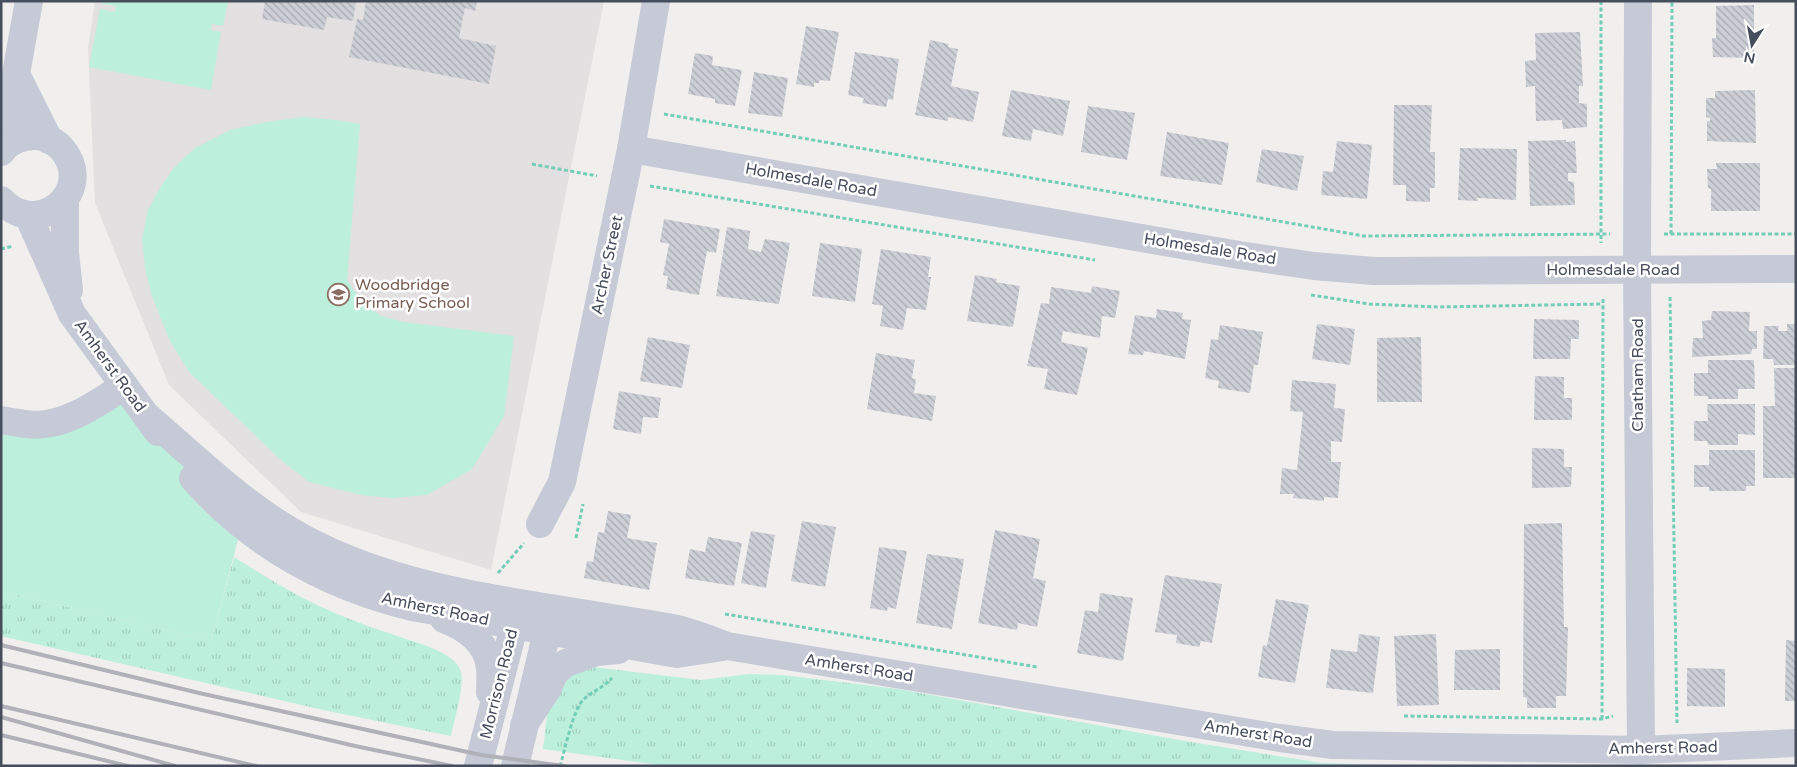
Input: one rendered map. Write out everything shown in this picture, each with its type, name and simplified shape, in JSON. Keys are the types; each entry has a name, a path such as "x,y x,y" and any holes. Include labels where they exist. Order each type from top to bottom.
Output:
{"street":[{"path":"5,148 29,1"},
{"name":"Archer Street","path":"540,524 562,482 631,149 656,1"},
{"name":"Chatham Road","path":"1638,1 1641,750"},
{"path":"16,74 50,140"},
{"path":"5,148 27,136 39,136 50,140"},
{"name":"Amherst Road","path":"50,140 67,155 71,166 71,189 65,199 66,253 72,314"},
{"name":"Holmesdale Road","path":"631,149 1229,253 1314,266 1374,271 1796,269"},
{"path":"1,200 10,208 28,215 39,215 58,207 65,199"},
{"name":"Amherst Road","path":"28,215 72,314 180,463 222,508 262,542 314,572 339,583 364,593 412,607 517,614 550,620 677,654 727,646"},
{"path":"1,420 28,424 51,424 72,416 124,386"},
{"name":"Amherst Road","path":"148,417 239,497 302,538 366,566 411,581 460,592 517,614"},
{"path":"412,607 450,621 465,629 484,648 490,666 489,726"},
{"name":"Morrison Road","path":"478,766 517,614"},
{"name":"Amherst Road","path":"550,620 677,629 727,646 1316,743 1641,750 1796,743"},
{"name":"Morrison Road","path":"515,766 550,620"},
{"path":"524,725 548,688 554,673 566,663 596,652 611,650 677,654"}],"path":[{"path":"1601,1 1602,234 1600,270 1603,304 1602,719"},
{"path":"1671,234 1672,1"},
{"path":"658,113 1364,236 1796,234"},
{"path":"532,164 600,177"},
{"path":"1670,294 1677,728"},
{"path":"506,577 496,575 540,524"},
{"path":"717,613 1039,668"},
{"path":"560,766 576,710 584,700 614,675"},
{"path":"1397,716 1602,719 1613,716"}],"shaded area":[{"name":"Woodbridge Primary School","path":"95,1 604,1 491,570 301,512 169,385 95,203 88,48"}],"green space":[{"path":"102,1 228,1 223,26 212,24 211,30 221,32 211,90 89,67 100,9 115,12 116,6 101,3"},
{"path":"303,117 360,124 347,280 362,302 381,316 404,322 514,336 504,416 472,469 427,495 392,498 361,495 309,482 281,460 189,372 169,339 152,296 145,268 142,239 148,210 161,186 174,168 195,148 230,130 266,122"},
{"path":"124,386 180,463 198,484 242,525 211,641 1,591 1,420 28,424"},
{"path":"234,557 314,604 432,648 452,659 460,669 462,683 451,736 328,711 1,636 1,591 211,641"},
{"path":"593,667 701,680 749,674 782,675 898,689 1185,741 1322,763 1414,766 666,766 543,749 552,690 574,670"}],"building":[{"path":"265,1 356,1 353,21 327,17 324,30 262,19"},
{"path":"366,1 477,1 475,11 465,8 459,38 496,46 489,84 349,57 357,19 363,20"},
{"path":"1754,5 1754,58 1713,57 1712,38 1716,38 1716,6"},
{"path":"806,26 839,32 830,81 820,80 819,83 814,83 814,87 796,84"},
{"path":"1580,32 1583,86 1579,86 1579,103 1587,104 1587,127 1563,129 1562,120 1536,121 1535,86 1526,87 1525,61 1536,60 1535,33"},
{"path":"930,40 949,44 948,47 958,49 951,86 979,92 973,122 948,117 948,121 915,115"},
{"path":"855,52 899,59 893,100 888,99 886,107 862,103 864,98 848,95"},
{"path":"695,53 713,56 712,65 742,70 735,106 715,103 715,99 688,94"},
{"path":"754,72 788,78 782,117 748,113"},
{"path":"1011,90 1070,101 1063,136 1033,129 1031,141 1002,136"},
{"path":"1755,90 1756,143 1707,141 1707,121 1710,121 1710,118 1706,117 1706,98 1715,98 1715,91"},
{"path":"1394,105 1432,105 1430,152 1435,152 1435,188 1430,188 1430,202 1406,201 1406,185 1393,185"},
{"path":"1088,106 1135,113 1127,160 1081,152"},
{"path":"1167,132 1229,143 1222,185 1160,176"},
{"path":"1566,140 1566,142 1575,141 1577,173 1568,173 1568,181 1574,182 1575,205 1530,206 1528,141"},
{"path":"1337,141 1372,145 1367,199 1321,195 1323,171 1333,172"},
{"path":"1460,148 1517,149 1516,200 1477,198 1478,201 1458,200"},
{"path":"1262,149 1304,156 1297,191 1256,182"},
{"path":"1716,163 1760,163 1760,211 1711,211 1711,189 1708,188 1707,169 1717,169"},
{"path":"664,219 720,229 716,253 707,251 699,295 666,289 668,276 663,275 669,244 660,242"},
{"path":"727,227 750,231 748,249 761,252 765,239 790,243 779,304 716,296"},
{"path":"820,243 862,249 855,302 812,296"},
{"path":"881,249 931,257 928,277 931,277 926,310 907,308 903,330 880,326 883,306 872,304"},
{"path":"975,275 997,279 996,282 1020,286 1013,327 967,321"},
{"path":"1092,286 1120,291 1115,318 1102,316 1100,338 1063,331 1061,342 1088,348 1077,395 1044,389 1048,369 1027,366 1041,303 1049,304 1051,287 1091,293"},
{"path":"1157,309 1183,313 1182,319 1191,320 1185,359 1144,351 1143,355 1128,354 1135,315 1156,318"},
{"path":"1712,311 1750,312 1749,331 1757,331 1757,349 1752,349 1751,354 1692,357 1693,338 1703,338 1702,321 1711,320"},
{"path":"1534,319 1579,320 1579,339 1571,339 1570,359 1533,359"},
{"path":"1317,324 1355,329 1350,365 1312,359"},
{"path":"1787,324 1796,324 1796,365 1774,365 1773,359 1763,359 1764,326 1779,326 1778,331 1787,331"},
{"path":"1220,325 1263,332 1258,365 1254,365 1250,393 1218,388 1219,381 1205,378 1211,339 1218,340"},
{"path":"648,337 690,345 682,388 640,381"},
{"path":"1421,337 1422,402 1377,402 1377,338"},
{"path":"876,353 915,360 912,378 916,379 914,393 936,396 932,421 867,409"},
{"path":"1708,360 1754,360 1755,389 1738,389 1738,399 1708,399 1708,396 1694,396 1694,373 1708,373"},
{"path":"1774,368 1796,368 1796,478 1763,478 1763,406 1775,406"},
{"path":"1535,376 1564,377 1564,398 1572,398 1572,420 1534,420"},
{"path":"1292,380 1336,384 1334,408 1345,409 1342,442 1331,441 1331,462 1341,462 1338,498 1324,497 1324,501 1293,498 1294,494 1280,494 1282,468 1297,470 1303,412 1290,411"},
{"path":"619,391 661,398 658,418 643,417 641,434 613,429"},
{"path":"1707,404 1755,404 1755,435 1738,434 1738,445 1708,445 1707,441 1694,441 1694,421 1708,421"},
{"path":"1532,448 1564,449 1564,467 1572,467 1571,487 1532,488"},
{"path":"1709,450 1755,450 1755,486 1746,486 1746,491 1709,491 1709,487 1694,487 1694,465 1709,465"},
{"path":"608,511 631,515 627,538 657,543 649,590 584,578 587,561 593,562 598,532 604,533"},
{"path":"802,521 836,527 825,587 791,581"},
{"path":"1562,523 1564,627 1568,627 1566,696 1556,696 1556,708 1527,708 1527,698 1523,697 1524,524"},
{"path":"995,530 1040,539 1033,578 1046,581 1037,627 1018,623 1017,630 978,623"},
{"path":"751,531 775,535 766,588 741,583"},
{"path":"708,537 742,543 734,586 685,578 690,549 705,552"},
{"path":"879,547 907,551 896,609 888,607 887,611 870,608"},
{"path":"927,554 964,559 952,629 916,623"},
{"path":"1165,575 1222,584 1212,643 1201,641 1199,647 1176,643 1177,635 1155,632"},
{"path":"1100,593 1133,598 1123,661 1077,653 1085,610 1098,612"},
{"path":"1276,599 1309,605 1295,683 1258,677 1263,645 1267,646"},
{"path":"1359,634 1380,637 1373,693 1326,688 1331,649 1357,652"},
{"path":"1436,634 1439,705 1397,706 1394,636"},
{"path":"1786,640 1796,641 1796,701 1785,701"},
{"path":"1500,649 1500,690 1454,690 1455,650"},
{"path":"1687,668 1725,669 1725,707 1687,706"}],"railway":[{"path":"1,645 199,693 481,755 564,766"},
{"path":"1,663 355,746 452,766"},
{"path":"1,706 256,766"},
{"path":"1,717 175,766"},
{"path":"1,735 128,766"}],"place":[{"name":"Woodbridge Primary School","path":"339,294"}]}
